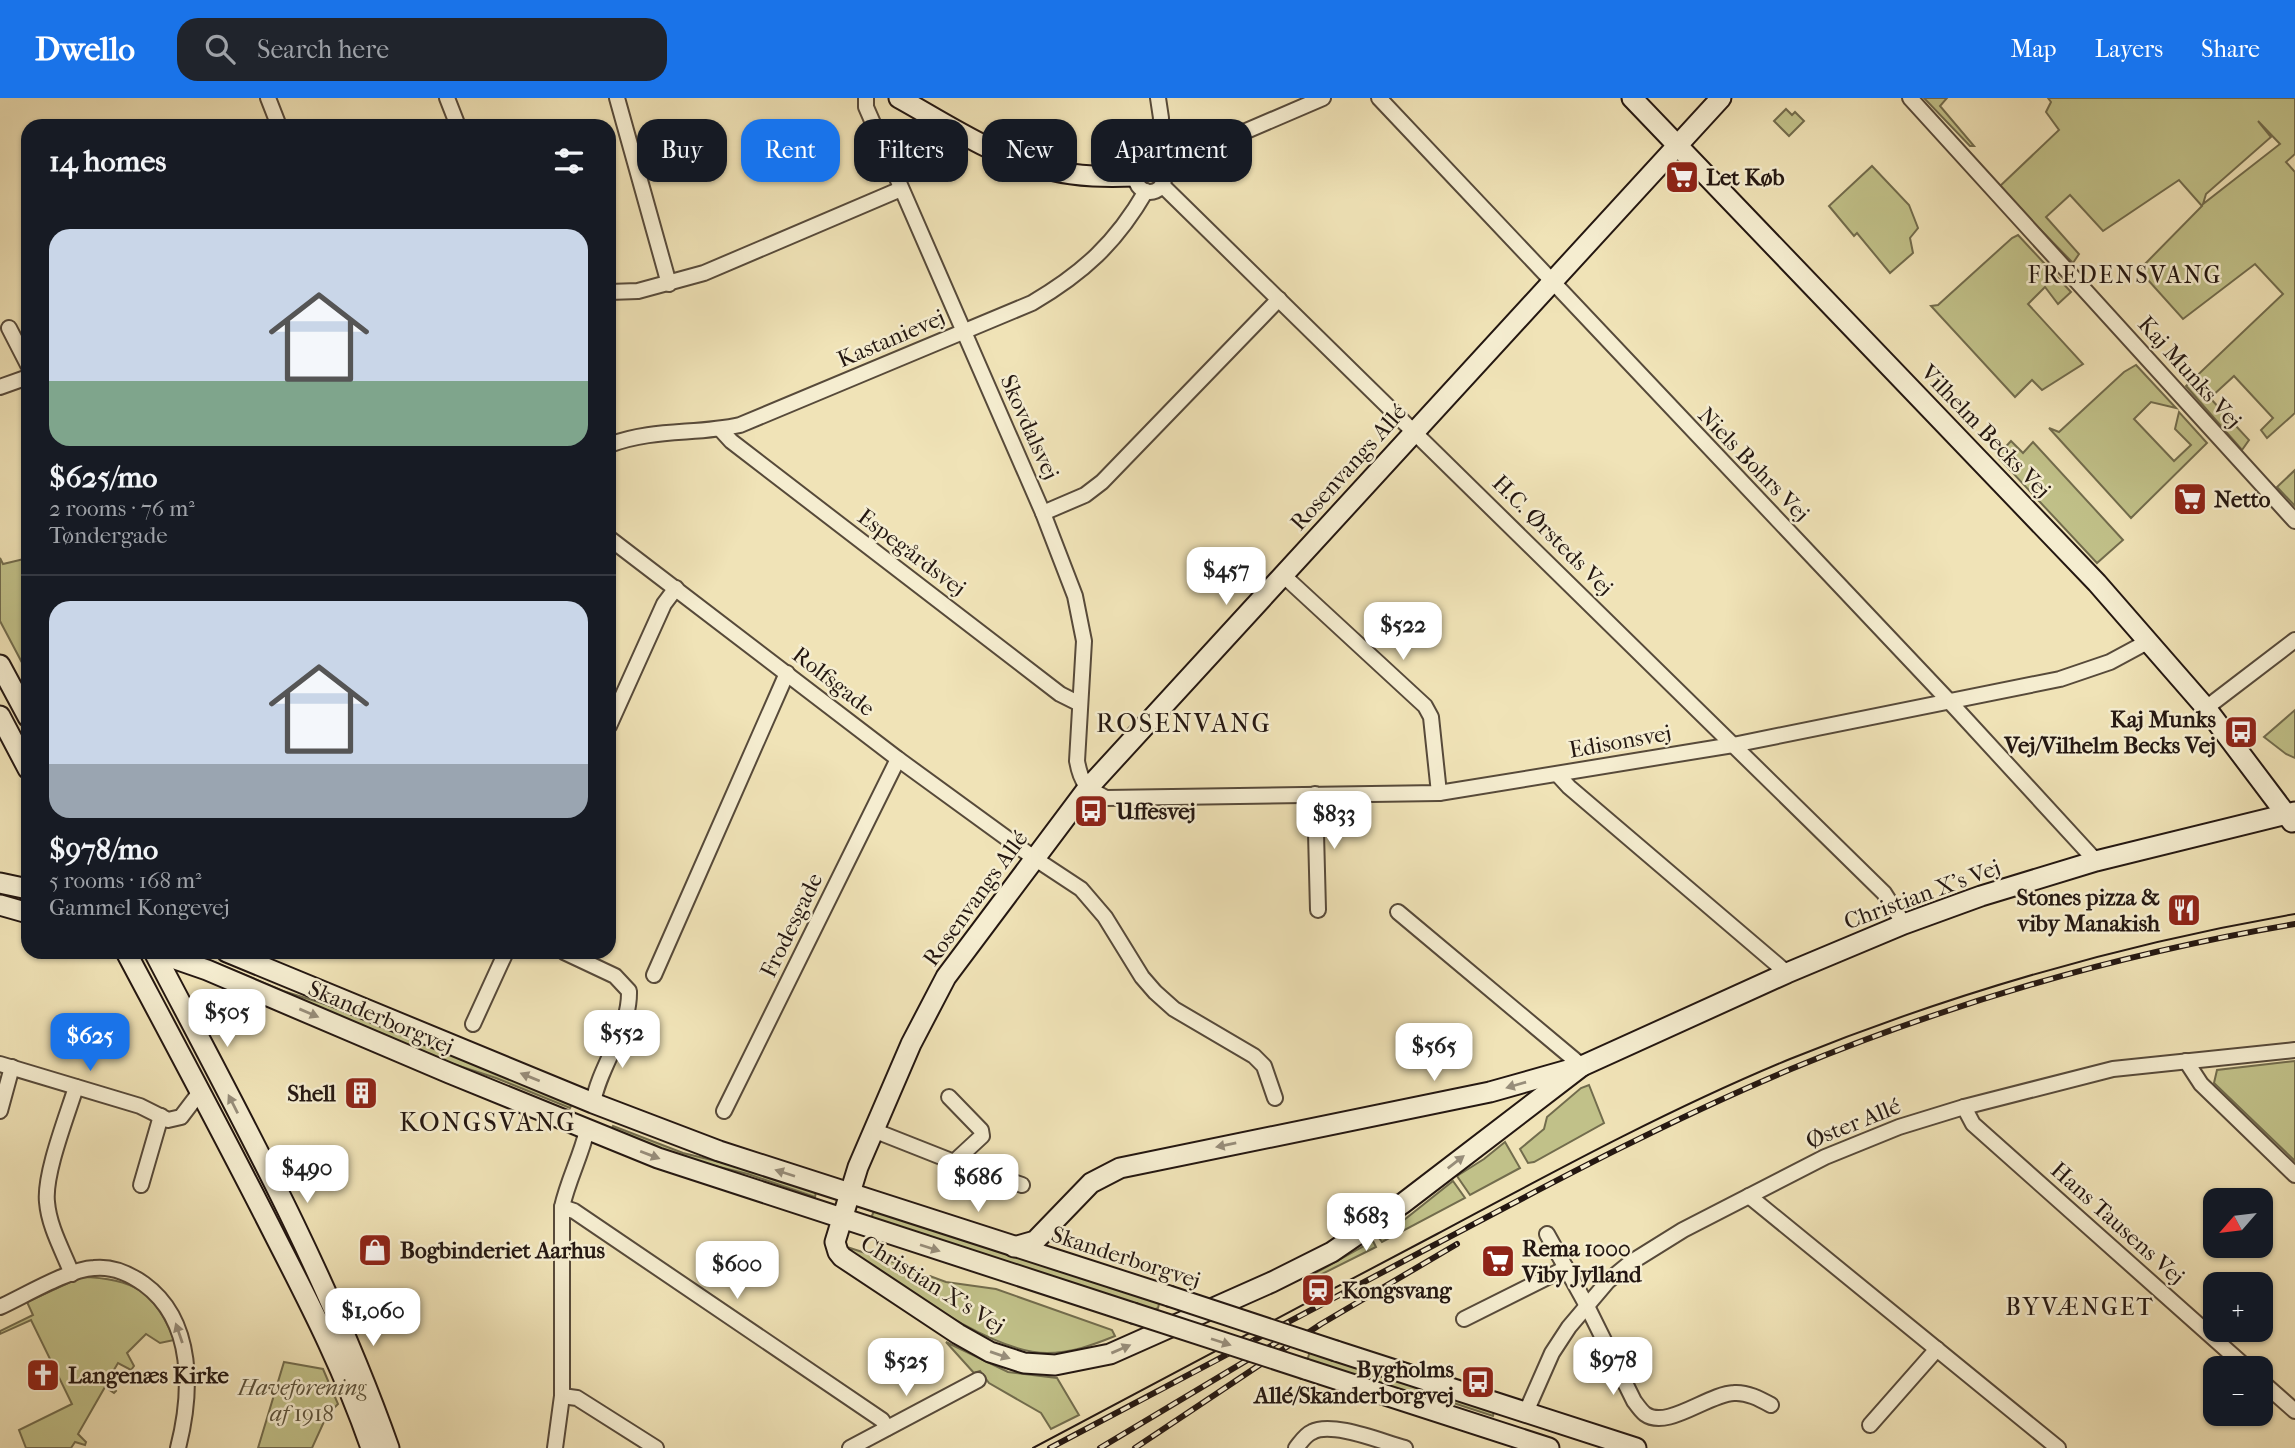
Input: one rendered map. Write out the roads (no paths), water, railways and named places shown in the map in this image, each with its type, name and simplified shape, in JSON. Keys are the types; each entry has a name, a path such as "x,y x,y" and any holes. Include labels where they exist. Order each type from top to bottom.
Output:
{"street":[{"path":"268,98 276,119"},
{"path":"447,98 455,119"},
{"path":"617,98 668,284"},
{"name":"Skovdalsvej","path":"866,98 866,107 1043,513 1075,596 1084,641 1077,761 1087,789"},
{"path":"899,98 1028,164 1074,175 1141,184 1155,191 1158,182"},
{"path":"1158,98 1161,119"},
{"path":"1252,127 1306,102 1323,98"},
{"name":"Niels Bohrs Vej","path":"1379,98 1949,701 2096,861"},
{"name":"Vilhelm Becks Vej","path":"1632,98 1979,459 2149,641 2206,708 2292,818"},
{"name":"Rosenvangs Allé","path":"849,1194 873,1130 911,1044 946,977 1087,789 1721,98"},
{"name":"Kaj Munks Vej","path":"1910,98 2295,521"},
{"name":"H.C. Ørsteds Vej","path":"1168,182 1279,299 1884,893 1904,924"},
{"name":"Kastanievej","path":"616,442 657,432 721,430 757,419 1032,303 1086,267 1129,220 1141,184"},
{"path":"616,292 638,291 704,273 901,189"},
{"path":"1043,513 1085,495 1102,482 1279,299"},
{"path":"9,328 21,351"},
{"path":"0,387 21,380"},
{"name":"Espegårdsvej","path":"721,430 731,441 1049,685 1080,704"},
{"name":"Rolfsgade","path":"616,543 898,759 1034,858"},
{"path":"1283,575 1425,706 1431,717 1440,793"},
{"path":"616,710 664,604 676,588"},
{"name":"Edisonsvej","path":"1087,789 1106,798 1124,799 1440,793 1733,745 1949,701 2088,671 2149,641"},
{"path":"2206,708 2294,644"},
{"path":"0,665 21,704"},
{"path":"654,975 787,673"},
{"path":"0,716 21,756"},
{"name":"Frodesgade","path":"724,1111 898,759"},
{"path":"1558,775 1569,788 1787,973"},
{"path":"1315,794 1318,910"},
{"name":"Christian X's Vej","path":"1014,1247 1035,1241 1091,1183 1120,1168 1490,1092 1581,1066 1787,973 1904,924 1981,896 2096,861 2292,818"},
{"path":"1034,858 1082,889 1093,901 1142,977 1161,998 1174,1009 1254,1056 1264,1066 1275,1098"},
{"path":"0,883 21,888"},
{"path":"0,905 21,911"},
{"path":"1398,912 1581,1066"},
{"path":"130,959 294,1274 349,1388 371,1448"},
{"path":"158,959 314,1264 367,1385 389,1448"},
{"name":"Skanderborgvej","path":"175,959 207,970 587,1130 671,1162 1305,1370 1514,1443 1549,1448"},
{"name":"Skanderborgvej","path":"244,959 593,1103 719,1151 1636,1448"},
{"path":"472,1024 503,959"},
{"path":"555,1448 562,1395 562,1207 583,1146 596,1085 627,1014 629,991 615,976 579,959"},
{"name":"Øster Allé","path":"1526,1412 1552,1353 1586,1304 1608,1281 1630,1263 1683,1230 1825,1157 1899,1127 1964,1107 2113,1069 2295,1050"},
{"path":"2186,1062 2201,1084 2295,1175"},
{"path":"0,1111 6,1066 140,1106 168,1120 181,1117 200,1092"},
{"name":"Christian X's Vej","path":"849,1194 835,1242 842,1257 958,1334 990,1352 1024,1363 1055,1365 1086,1360 1126,1347 1272,1282 1332,1252 1402,1204 1581,1066"},
{"path":"72,1274 50,1220 47,1183 76,1087"},
{"path":"949,1097 981,1130 982,1136 954,1162"},
{"name":"Hans Tausens Vej","path":"1964,1107 1973,1124 2234,1356"},
{"path":"141,1185 161,1116"},
{"path":"873,1130 1022,1185"},
{"path":"1749,1196 2058,1448"},
{"path":"562,1207 574,1210 882,1420 887,1428"},
{"path":"1547,1234 1586,1304 1634,1401 1645,1414 1659,1419 1707,1400 1734,1393 1771,1405"},
{"path":"0,1307 72,1274 93,1268 114,1269 153,1291 167,1307 179,1330 185,1354 185,1412 178,1448"},
{"path":"1464,1319 1566,1268"},
{"path":"1870,1425 1937,1349"},
{"path":"850,1448 978,1380"},
{"path":"2273,1392 2295,1411"},
{"path":"562,1395 578,1398 656,1448"},
{"path":"1514,1443 1526,1412"},
{"path":"1296,1448 1307,1435 1324,1428 1338,1429 1405,1448"}],"tram line":[{"path":"1033,1448 1612,1142 1745,1078 1851,1035 2039,973 2166,940 2295,914"}],"railway":[{"path":"1050,1448 1568,1175 1656,1130 1791,1069 1914,1022 2039,982 2166,949 2295,924"},
{"path":"1135,1448 1321,1324 1457,1244"},
{"path":"1100,1448 1279,1341"}],"place":[{"name":"Let Køb","path":"1682,177"},
{"name":"Netto","path":"2190,499"},
{"name":"Kaj Munks Vej/Vilhelm Becks Vej","path":"2241,732"},
{"name":"Uffesvej","path":"1091,811"},
{"name":"Stones pizza & viby Manakish","path":"2184,910"},
{"name":"Shell","path":"361,1093"},
{"name":"Bogbinderiet Aarhus","path":"375,1250"},
{"name":"Rema 1000 Viby Jylland","path":"1498,1261"},
{"name":"Kongsvang","path":"1318,1290"},
{"name":"Langenæs Kirke","path":"43,1375"},
{"name":"Bygholms Allé/Skanderborgvej","path":"1478,1382"}],"district":[{"name":"FREDENSVANG","path":"2125,275"},
{"name":"ROSENVANG","path":"1184,723"},
{"name":"KONGSVANG","path":"488,1122"},
{"name":"BYVÆNGET","path":"2080,1307"}],"park label":[{"name":"Haveforening af 1918","path":"302,1400"}]}
